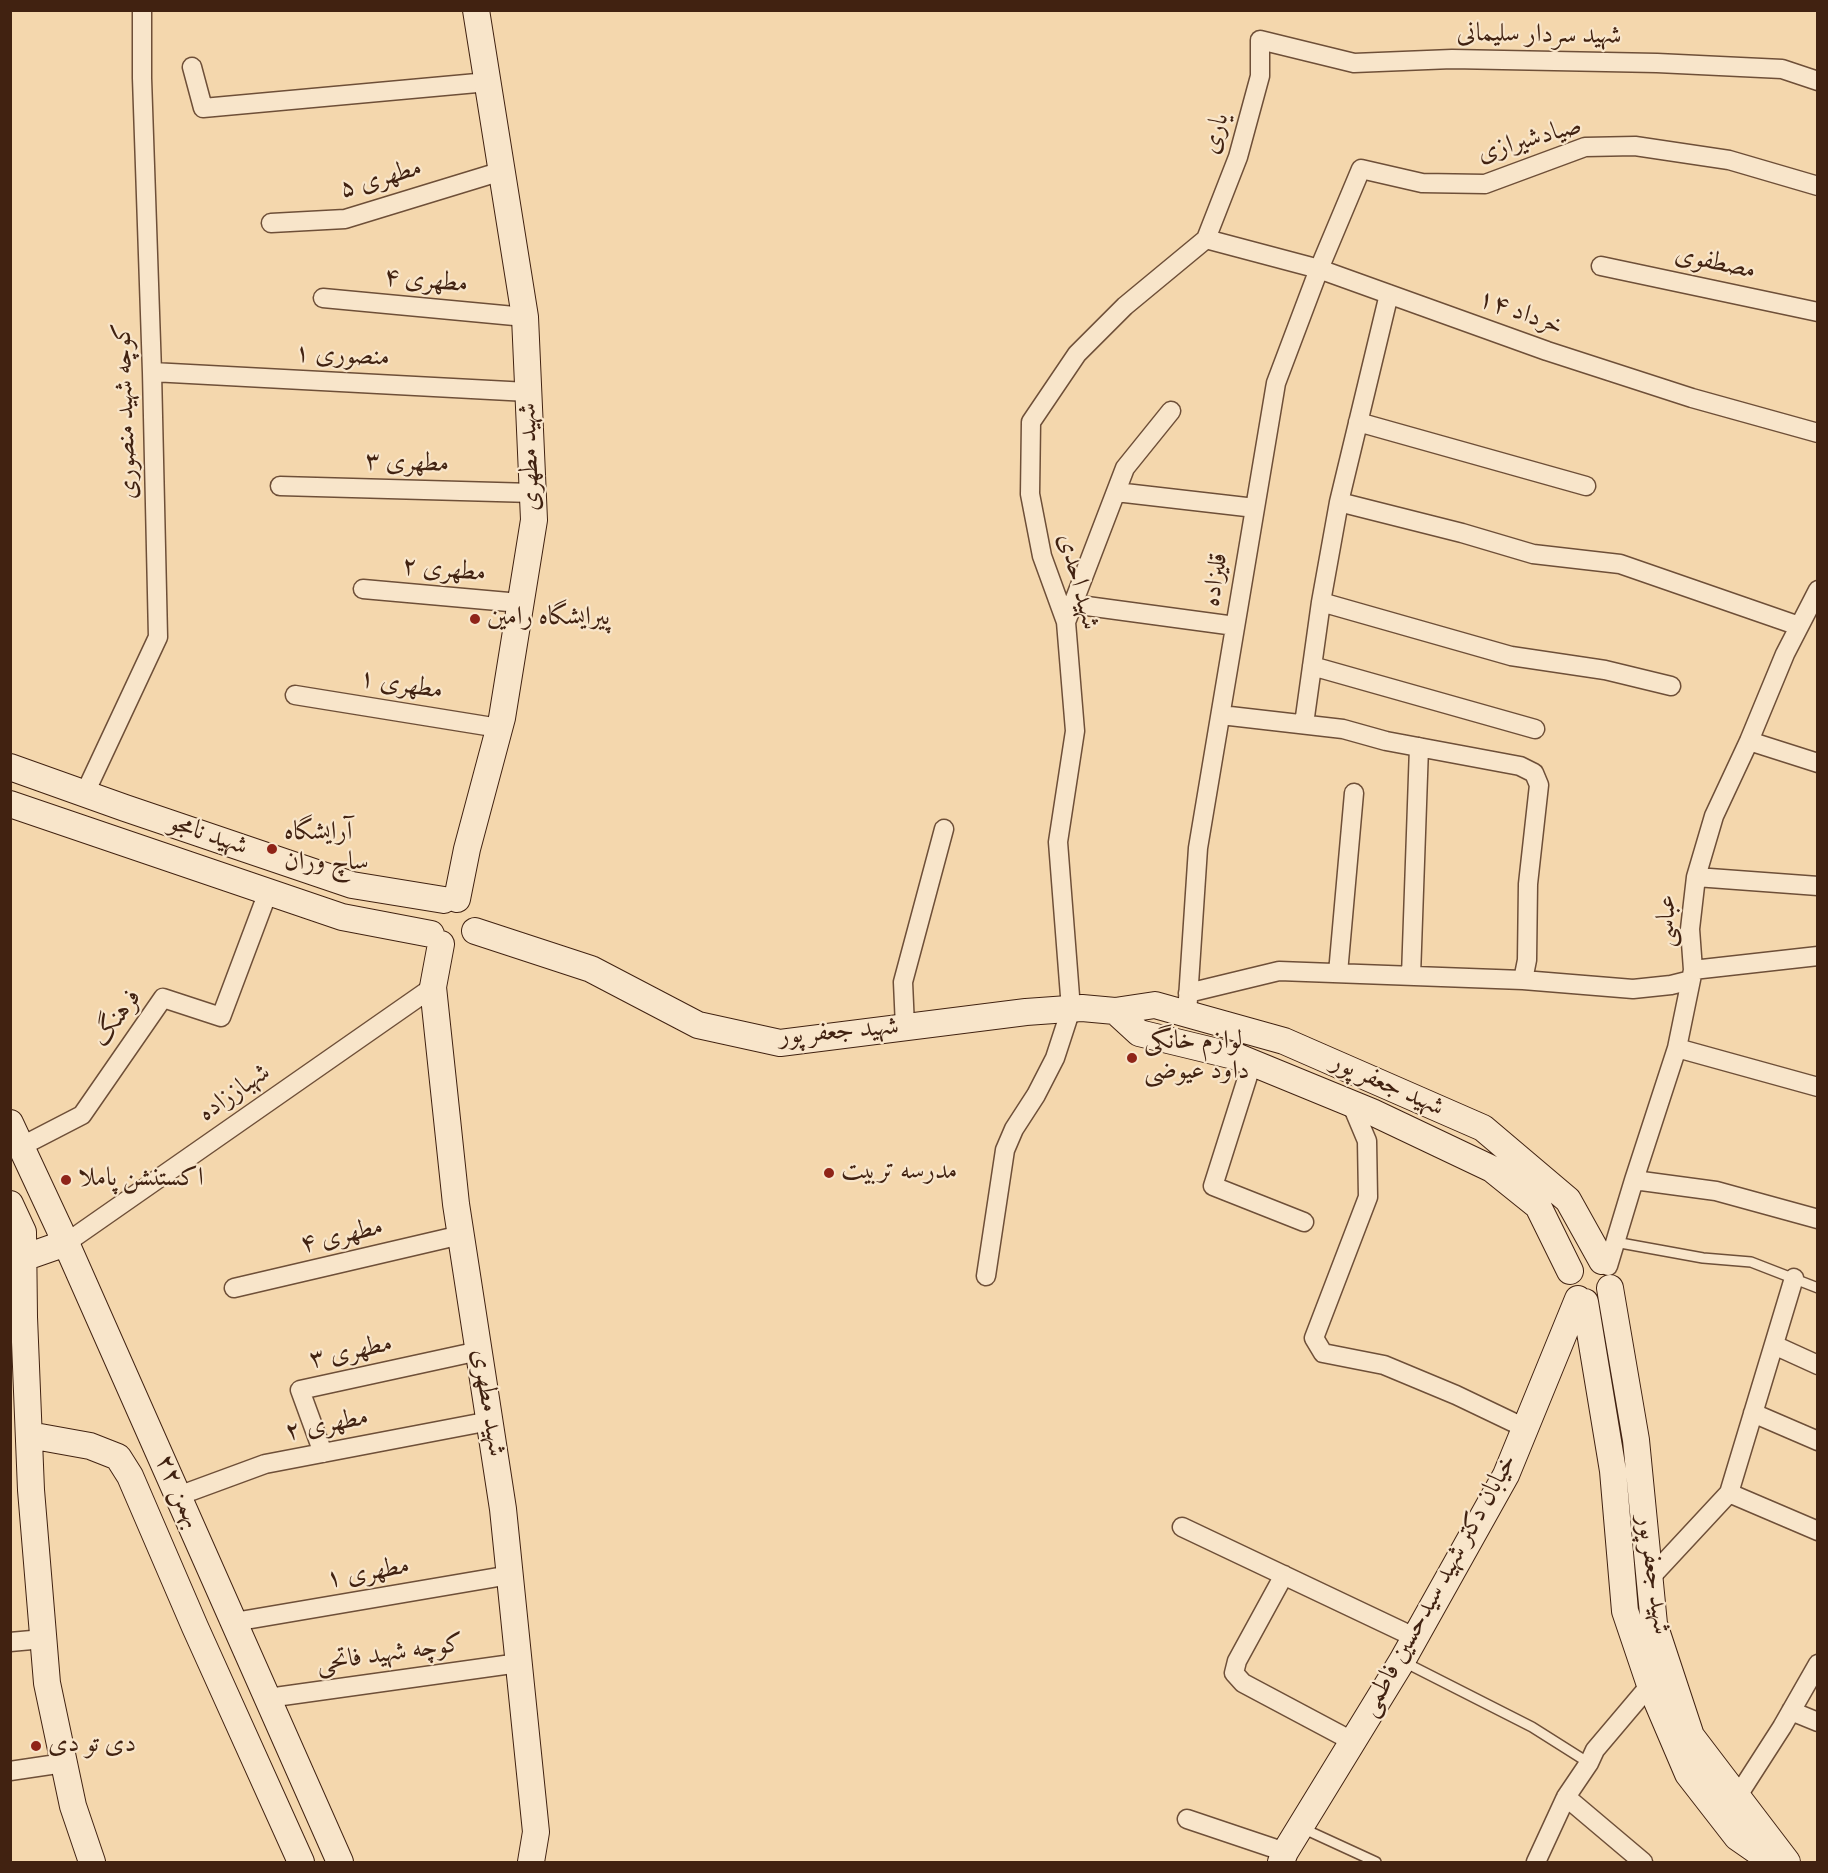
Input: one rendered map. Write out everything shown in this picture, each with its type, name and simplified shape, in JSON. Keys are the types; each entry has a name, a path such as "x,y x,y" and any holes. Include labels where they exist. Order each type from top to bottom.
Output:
{"street":[{"name":"کوچه شهید منصوری","path":"85,793 158,637 152,372 141,78 142,10"},
{"name":"شهید مطهری","path":"451,900 499,728 534,520 525,317 476,10"},
{"name":"شهید سردار سلیمانی","path":"1260,40 1354,63 1452,59 1657,63 1782,69 1818,81"},
{"name":"یاری","path":"1206,239 1238,157 1260,76 1260,40"},
{"path":"192,68 202,108 488,82"},
{"name":"صیادشیرازی","path":"1361,169 1422,183 1485,184 1585,147 1635,146 1729,160 1818,186"},
{"name":"قلیزاده","path":"1188,1004 1198,849 1276,383 1319,269 1361,169"},
{"name":"مطهری ۵","path":"271,223 345,219 502,171"},
{"name":"۱۴ خرداد","path":"1206,239 1319,269 1547,351 1692,398 1818,433"},
{"name":"شهید احدی","path":"1071,1009 1058,842 1075,731 1066,622 1042,556 1030,494 1031,422 1077,354 1125,306 1206,239"},
{"name":"مصطفوی","path":"1601,266 1818,312"},
{"path":"1304,724 1321,602 1339,502 1389,294"},
{"name":"مطهری ۴","path":"323,298 525,317"},
{"name":"منصوری ۱","path":"152,372 528,392"},
{"path":"1066,622 1125,468 1171,411"},
{"path":"1358,422 1586,486"},
{"name":"مطهری ۳","path":"280,486 533,493"},
{"path":"1116,492 1255,508"},
{"path":"1339,502 1462,533 1533,554 1620,564 1807,623"},
{"name":"مطهری ۲","path":"363,589 520,603"},
{"name":"عباسی","path":"1609,1264 1677,1048 1692,975 1690,929 1696,877 1714,816 1749,741 1785,654 1807,623 1818,590"},
{"path":"1321,602 1510,656 1605,670 1671,686"},
{"path":"1072,604 1235,626"},
{"path":"1312,666 1535,729"},
{"name":"مطهری ۱","path":"295,695 499,728"},
{"path":"1221,715 1343,729 1386,741 1520,766 1534,773 1539,785 1528,884 1527,960 1523,980"},
{"path":"1749,741 1818,763"},
{"path":"1411,976 1419,747"},
{"name":"شهید نامجو","path":"10,767 352,885 451,900"},
{"path":"1338,973 1354,793"},
{"name":"شهید نامجو","path":"10,804 342,917 436,939"},
{"path":"905,1027 903,982 944,829"},
{"path":"1696,877 1818,886"},
{"name":"فرهنگ","path":"22,1146 82,1115 163,998 221,1017 268,892"},
{"path":"451,900 469,906 476,918 475,931 466,942 454,946 436,939 428,921 433,909 451,900"},
{"name":"شهید جعفر پور","path":"475,931 591,969 698,1025 780,1043 1026,1011 1071,1009 1115,1011 1155,1005 1188,1004 1284,1041 1483,1128 1568,1200 1609,1264 1636,1440 1654,1624 1691,1736 1787,1863"},
{"name":"شهید مطهری","path":"436,939 433,987 461,1235 503,1509 510,1575 536,1832 531,1863"},
{"path":"1188,1004 1279,971 1523,980 1633,989 1671,985 1692,975 1818,956"},
{"name":"شهباززاده","path":"66,1243 433,987"},
{"path":"986,1276 1005,1150 1014,1129 1036,1095 1055,1058 1071,1009"},
{"name":"شهید جعفر پور","path":"1115,1011 1139,1033 1238,1057 1351,1103 1492,1169 1538,1206 1570,1271"},
{"path":"1677,1048 1818,1087"},
{"path":"1252,1063 1213,1186 1304,1222"},
{"path":"1351,1103 1367,1141 1368,1197 1314,1338 1323,1353 1384,1365 1456,1395 1525,1428"},
{"name":"۲۲ بهمن","path":"10,1123 66,1243 340,1863"},
{"path":"1634,1180 1716,1191 1818,1219"},
{"path":"10,1204 23,1232 28,1435 47,1683 73,1806 92,1863"},
{"name":"مطهری ۴","path":"234,1288 461,1235"},
{"path":"23,1258 66,1243"},
{"path":"1587,1258 1609,1264 1600,1299 1582,1300 1569,1288 1570,1271 1575,1263 1587,1258"},
{"path":"1650,1578 1728,1492 1794,1278"},
{"name":"شهید جعفر پور","path":"1582,1300 1613,1471 1625,1611 1650,1684 1688,1774 1737,1837 1763,1860"},
{"name":"خیابان دکتر شهید سیدحسین فاطمی","path":"1283,1857 1402,1661 1506,1475 1582,1300"},
{"path":"1774,1345 1818,1365"},
{"name":"مطهری ۳","path":"323,1453 300,1390 479,1351"},
{"path":"1753,1413 1818,1441"},
{"name":"مطهری ۲","path":"178,1496 265,1464 490,1421"},
{"name":"۲۲ بهمن","path":"28,1435 90,1446 118,1457 130,1476 301,1863"},
{"path":"1728,1492 1818,1532"},
{"path":"1182,1527 1414,1637"},
{"name":"مطهری ۱","path":"234,1622 510,1575"},
{"path":"1284,1575 1236,1661 1234,1673 1243,1683 1352,1741"},
{"path":"10,1642 44,1639"},
{"name":"کوچه شهید فاتحی","path":"268,1698 519,1663"},
{"path":"1737,1797 1818,1664"},
{"path":"1536,1863 1566,1797 1595,1750 1650,1684"},
{"path":"1791,1711 1818,1722"},
{"path":"10,1771 64,1763"},
{"path":"1566,1797 1643,1863"},
{"path":"1187,1819 1283,1857"}],"lane":[{"path":"1609,1264 1703,1258 1751,1262 1818,1288"},
{"path":"1402,1661 1532,1727 1589,1763"},
{"path":"1300,1827 1376,1863"}],"place":[{"name":"پیرایشگاه ‌رامین","path":"475,619"},
{"name":"آرایشگاه ساچ وران","path":"272,849"},
{"name":"لوازم خانگی داود عیوضی","path":"1132,1058"},
{"name":"مدرسه تربیت","path":"829,1173"},
{"name":"اکستنشن پاملا","path":"66,1180"},
{"name":"دی تو دی","path":"36,1746"}]}
